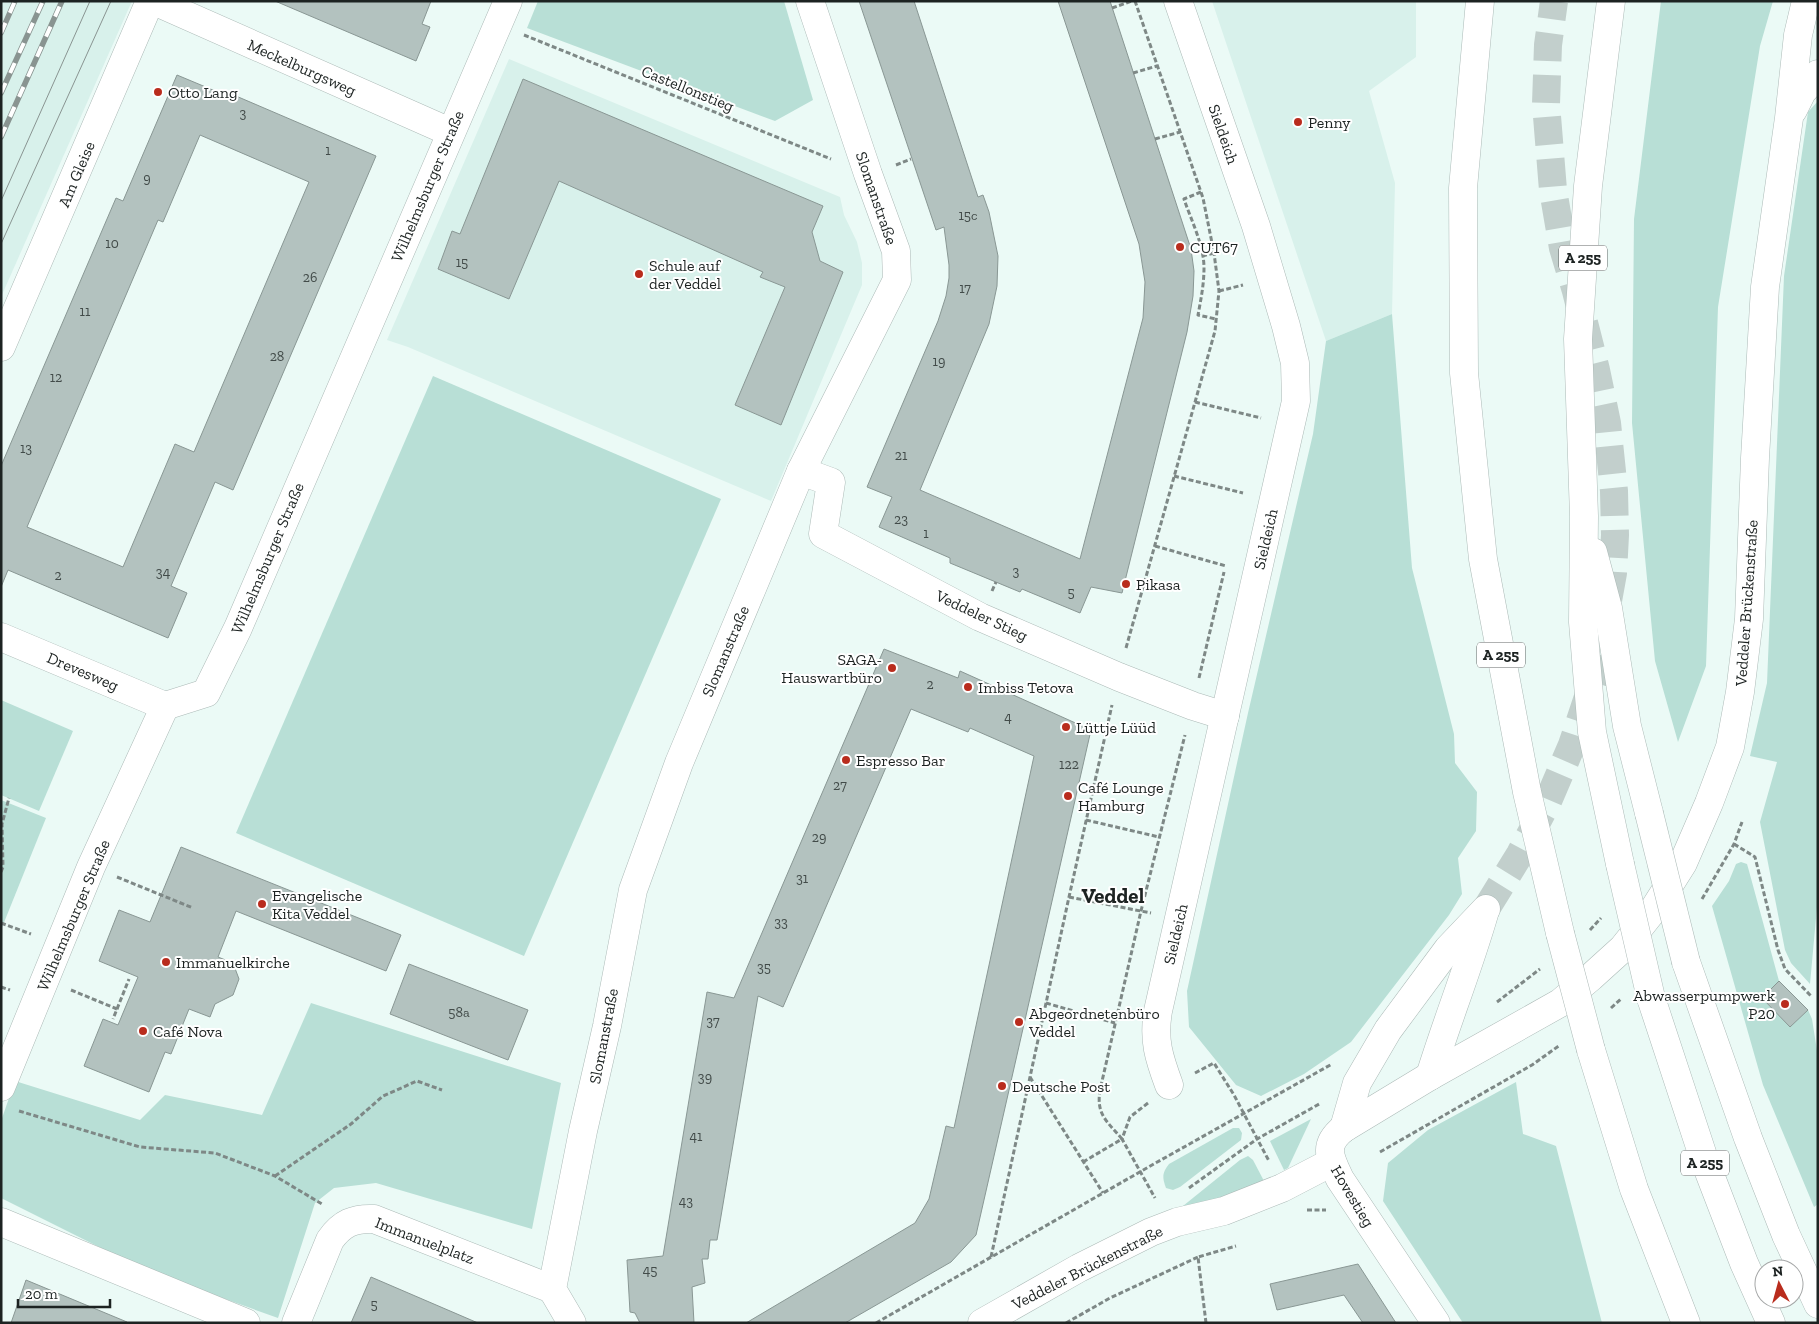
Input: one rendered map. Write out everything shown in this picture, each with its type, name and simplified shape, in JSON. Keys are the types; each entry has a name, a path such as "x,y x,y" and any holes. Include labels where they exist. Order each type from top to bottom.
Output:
{"main road":[{"name":"Am Gleise","path":"1,347 150,1"},
{"name":"Meckelburgsweg","path":"154,1 450,132"},
{"name":"Slomanstraße","path":"552,1289 582,1132 607,1026 633,890 679,763 801,471 897,280 896,251 810,1"},
{"name":"Sieldeich","path":"1169,1085 1158,1058 1155,1027 1292,423 1297,380 1286,326 1256,226 1178,1"},
{"name":"A 255","path":"1480,1 1463,188 1464,373 1483,559 1527,792 1572,934 1591,1050 1634,1189 1686,1323"},
{"name":"A 255","path":"1611,1 1588,186 1578,339 1584,516 1583,622 1592,732 1620,864 1652,998 1704,1159 1744,1264 1771,1323"},
{"name":"Veddeler Brückenstraße","path":"1430,1076 1560,1003 1623,948 1654,909 1683,863 1730,747 1740,692 1748,619 1765,287 1789,118 1798,35 1806,1"},
{"name":"Wilhelmsburger Straße","path":"8,1098 45,980 91,867 165,706 206,693 238,628 450,132 503,13"},
{"name":"Veddeler Brückenstraße","path":"1789,118 1802,92 1818,74"},
{"name":"Veddeler Stieg","path":"801,471 831,482 823,534 980,617 1193,706 1225,716"},
{"path":"1584,516 1608,608 1628,726 1686,962 1748,1138 1786,1235 1818,1304"},
{"name":"Drevesweg","path":"1,636 165,706"},
{"path":"1344,1128 1357,1083 1379,1043 1448,949 1486,909 1430,1076"},
{"name":"Hovestieg","path":"1430,1076 1337,1133 1330,1146 1330,1155 1340,1179 1436,1323"},
{"name":"Veddeler Brückenstraße","path":"982,1323 1079,1268 1151,1232 1178,1222 1224,1211 1282,1188 1332,1162"},
{"name":"Immanuelplatz","path":"296,1323 330,1240 340,1229 352,1221 361,1218 374,1219 552,1289"},
{"path":"1,1222 246,1323"},
{"path":"552,1289 572,1323"}],"path":[{"path":"991,1257 1119,676 1214,330 1219,291 1214,253 1201,192 1134,1 1112,8"},
{"name":"Castellonstieg","path":"503,13 868,174"},
{"path":"1134,73 1157,66"},
{"path":"1155,139 1180,132"},
{"path":"1201,192 1184,199 1204,265 1203,288 1198,315 1216,319"},
{"path":"1202,256 1214,253"},
{"path":"1195,402 1261,418"},
{"path":"1174,476 1243,493"},
{"path":"1155,546 1226,566"},
{"path":"1,872 3,867 2,824 9,798"},
{"path":"1086,820 1159,837"},
{"path":"1742,822 1734,844 1755,857 1778,950 1785,969 1812,997"},
{"path":"91,867 193,908"},
{"path":"1069,897 1179,919"},
{"path":"1572,934 1592,928 1604,914"},
{"path":"1490,1006 1545,965"},
{"path":"113,1019 129,979"},
{"path":"45,980 117,1009"},
{"path":"1046,1003 1115,1023"},
{"path":"876,1323 1337,1062"},
{"path":"1083,1162 1122,1139 1130,1117 1169,1085 1214,1063 1234,1095 1257,1139 1184,1191"},
{"path":"1380,1152 1532,1065"},
{"path":"1030,1076 1103,1193"},
{"path":"275,1176 351,1124 383,1096 417,1080 442,1090"},
{"path":"8,1098 140,1147 215,1153 275,1176 352,1221"},
{"path":"1122,1139 1156,1201"},
{"path":"1066,1323 1110,1298 1198,1257 1236,1246"},
{"path":"1198,1257 1206,1323"}],"shaded area":[{"path":"1,1 132,1 1,297"},
{"path":"538,1 784,1 813,100 775,121 527,28"},
{"path":"1212,1 1416,1 1416,57 1369,91 1395,183 1392,314 1326,341"},
{"path":"1661,1 1773,1 1760,46 1718,307 1706,666 1678,742 1655,661 1632,423 1634,219"},
{"name":"Schule auf der Veddel","path":"509,59 840,197 844,215 857,242 862,263 862,285 771,501 408,347 387,340"},
{"path":"1818,101 1818,896 1810,984 1791,963 1785,950 1760,822 1777,762 1750,756 1767,683 1784,276 1808,112"},
{"path":"1392,314 1412,568 1454,734 1455,763 1477,792 1476,831 1458,858 1462,894 1449,915 1351,1042 1304,1074 1261,1096 1236,1085 1189,1027 1187,991 1248,713 1313,434 1326,341"},
{"path":"433,376 721,499 524,956 236,833"},
{"path":"1,700 73,731 39,811 1,795"},
{"path":"1,800 46,818 1,930"},
{"path":"1741,862 1747,864 1779,981 1762,998 1790,1027 1808,1010 1812,1019 1818,1057 1818,1204 1814,1207 1763,1085 1712,906 1729,881 1736,864"},
{"path":"311,1003 561,1083 532,1229 376,1183 334,1188 315,1203 278,1318 147,1271 1,1198 1,1121 15,1081 140,1120 165,1095 262,1115"},
{"path":"1516,1082 1523,1134 1556,1146 1602,1323 1463,1323 1383,1201 1388,1163 1428,1130"},
{"path":"1311,1119 1288,1168 1284,1170 1270,1141"},
{"path":"1233,1128 1239,1128 1242,1133 1241,1140 1180,1187 1173,1190 1166,1188 1163,1175 1169,1164"},
{"path":"1248,1156 1253,1160 1264,1181 1184,1209 1183,1206 1240,1160"}],"building":[{"path":"275,1 431,1 422,24 430,27 416,61"},
{"path":"859,1 914,1 978,197 983,195 989,212 998,256 997,286 989,324 920,490 1080,559 1143,318 1145,282 1139,244 1058,1 1110,1 1191,249 1194,271 1193,296 1187,332 1122,593 1091,587 1080,613 1022,589 1020,592 950,563 950,558 879,527 892,497 867,487 938,321 946,296 949,265 944,227 936,230"},
{"path":"177,75 220,93 222,90 376,156 233,490 215,482 171,586 187,593 168,638 8,570 1,587 1,466 116,198 123,201","holes":["200,135 309,182 194,452 175,444 123,567 27,527 158,220 163,222"]},
{"path":"523,79 823,206 812,232 820,261 843,272 781,425 735,405 785,287 760,277 763,272 559,181 509,299 438,269 452,231 460,234"},
{"path":"884,649 958,678 960,671 1091,730 976,1235 951,1262 845,1323 746,1323 915,1223 929,1199 946,1126 954,1128 1034,756 970,728 968,732 911,709 783,1007 758,996 717,1240 710,1240 708,1259 702,1259 705,1283 692,1287 694,1323 640,1323 635,1313 630,1312 627,1260 663,1256 707,992 734,998"},
{"path":"181,847 401,935 386,971 236,911 218,957 233,963 239,979 233,995 215,1004 210,1017 189,1009 171,1054 165,1052 149,1092 84,1066 103,1019 118,1025 138,977 99,961 119,910 150,922"},
{"path":"409,964 528,1010 508,1060 390,1014"},
{"name":"Abwasserpumpwerk P20","path":"1779,981 1808,1010 1790,1027 1762,998"},
{"path":"1358,1264 1396,1323 1363,1323 1344,1295 1277,1310 1270,1284"},
{"path":"371,1277 478,1323 351,1323"},
{"path":"26,1280 127,1322 127,1323 11,1323"}],"tunnel":[{"path":"1486,909 1520,854 1548,801 1572,745 1594,679 1613,573 1615,535 1614,491 1607,423 1596,370 1563,248 1553,190 1546,104 1548,45 1554,1"}],"tram line":[{"path":"1,201 90,1"},
{"path":"1,244 111,1"}],"railway":[{"path":"1,33 15,1"},
{"path":"1,93 43,1"},
{"path":"1,137 62,1"}],"place":[{"name":"Otto Lang","path":"158,92"},
{"name":"Penny","path":"1298,122"},
{"name":"CUT67","path":"1180,247"},
{"name":"Schule auf der Veddel","path":"639,274"},
{"name":"Pikasa","path":"1126,584"},
{"name":"SAGA- Hauswartbüro","path":"892,668"},
{"name":"Imbiss Tetova","path":"968,687"},
{"name":"Lüttje Lüüd","path":"1066,727"},
{"name":"Espresso Bar","path":"846,760"},
{"name":"Café Lounge Hamburg","path":"1068,796"},
{"name":"Evangelische Kita Veddel","path":"262,904"},
{"name":"Immanuelkirche","path":"166,962"},
{"name":"Abwasserpumpwerk P20","path":"1785,1004"},
{"name":"Abgeordnetenbüro Veddel","path":"1019,1022"},
{"name":"Café Nova","path":"143,1031"},
{"name":"Deutsche Post","path":"1002,1086"}],"district":[{"name":"Veddel","path":"1113,896"}]}
